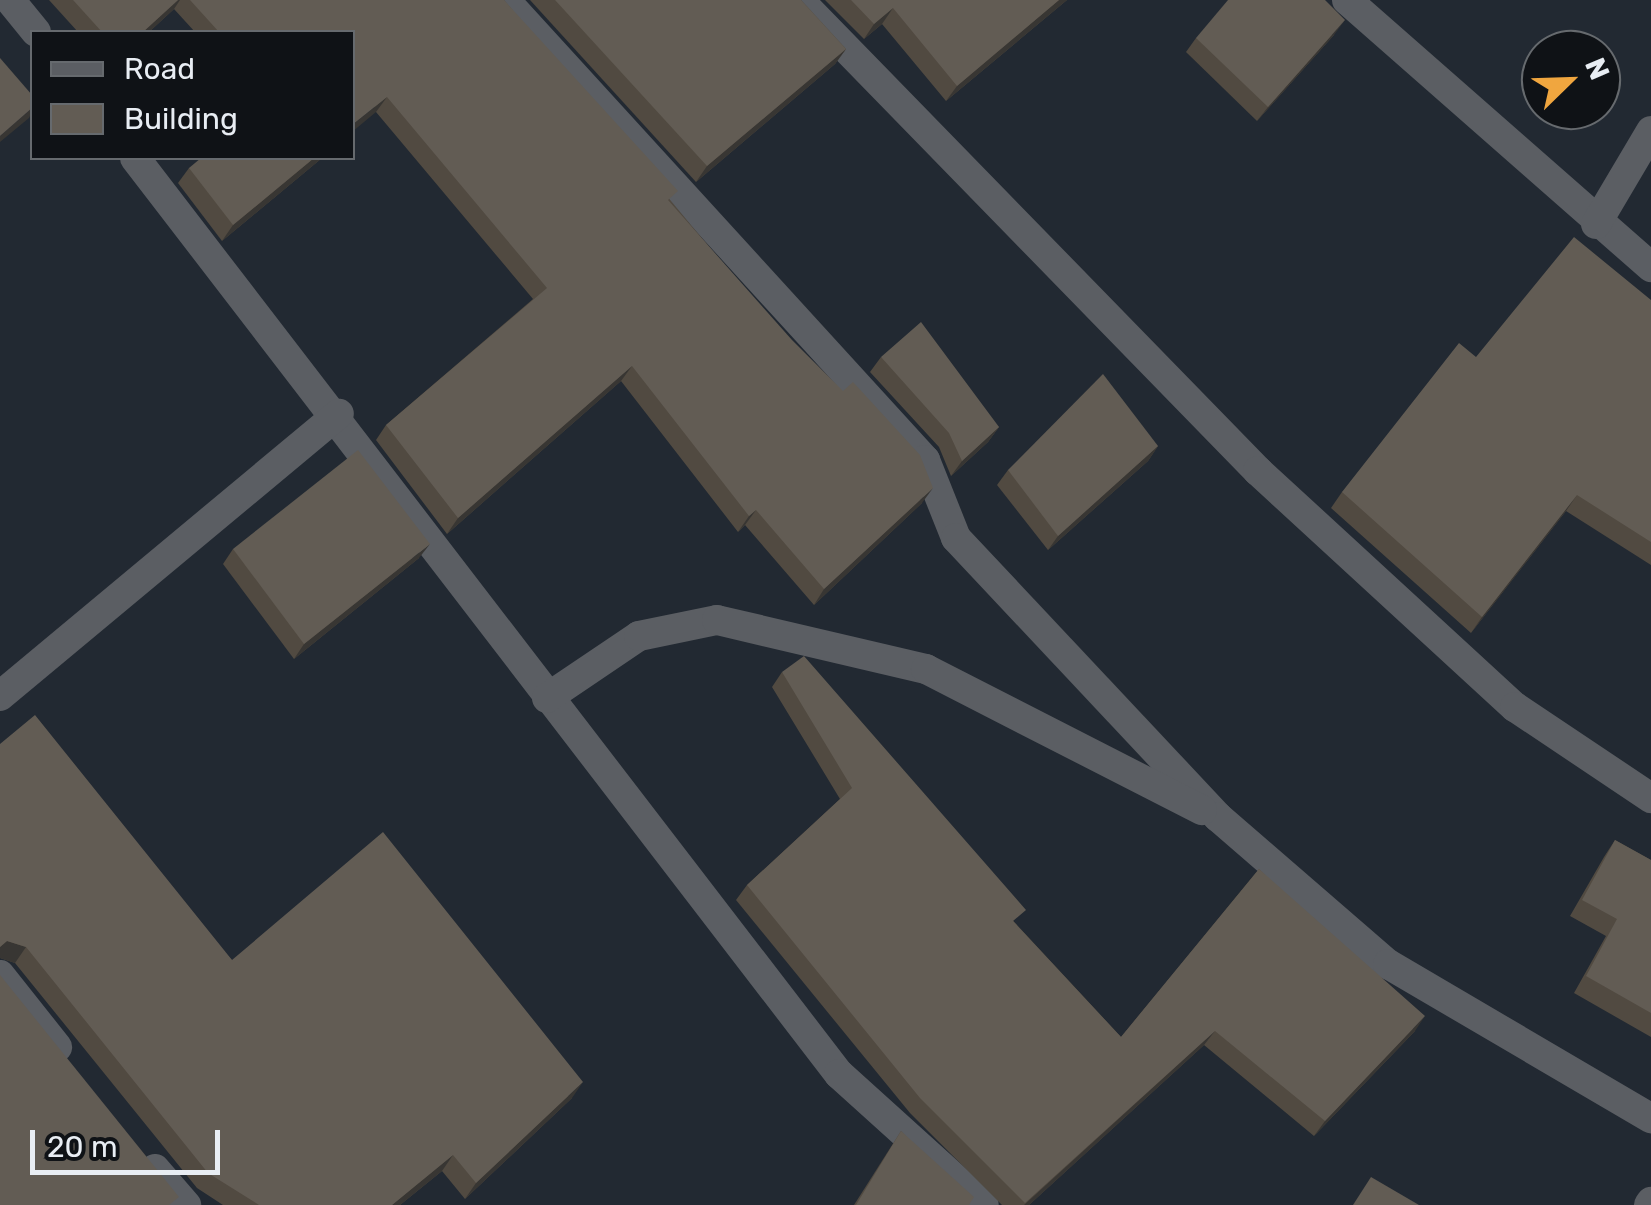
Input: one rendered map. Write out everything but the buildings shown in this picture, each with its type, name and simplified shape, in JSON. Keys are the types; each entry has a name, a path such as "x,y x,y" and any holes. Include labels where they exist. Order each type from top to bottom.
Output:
{"street":[{"path":"10,0 34,30"},
{"path":"505,0 925,460 956,538 1218,817 1388,964 1651,1118"},
{"path":"799,0 1258,472 1515,707 1651,798"},
{"path":"1348,0 1596,224 1651,267"},
{"path":"1596,224 1651,131"},
{"path":"137,160 339,414 547,698 839,1074 984,1205"},
{"path":"0,696 339,414"},
{"path":"547,698 639,636 716,620 926,669 1035,732 1218,817"},
{"path":"0,975 83,1078"},
{"path":"130,1138 186,1205"}]}
